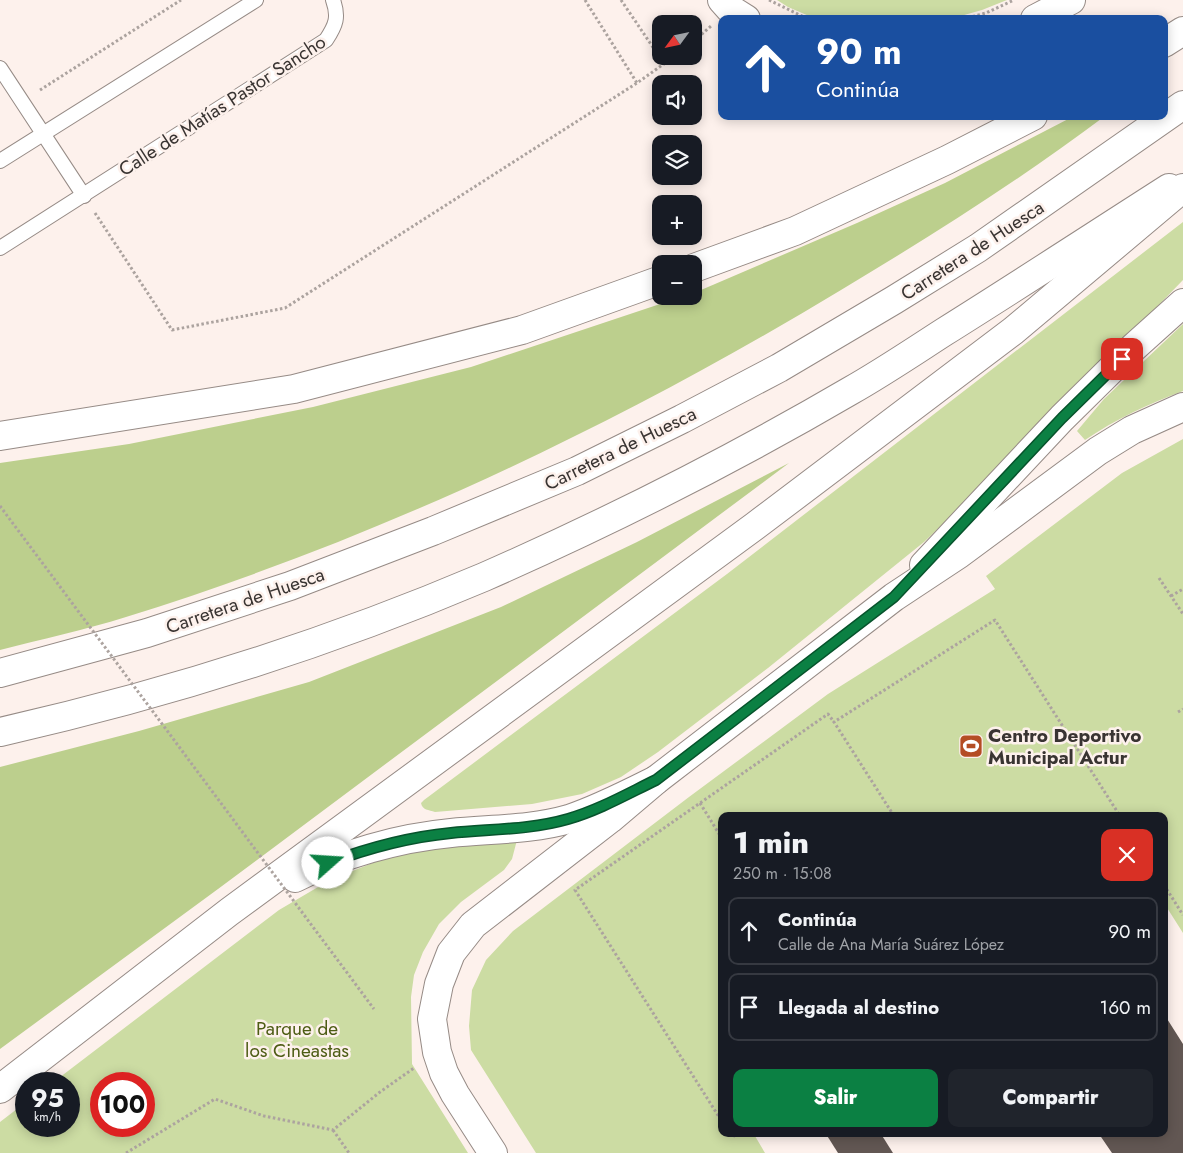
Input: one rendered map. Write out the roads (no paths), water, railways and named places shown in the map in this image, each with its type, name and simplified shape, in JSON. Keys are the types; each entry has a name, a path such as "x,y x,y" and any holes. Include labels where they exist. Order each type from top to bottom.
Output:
{"main road":[{"path":"722,0 730,9 740,15"},
{"path":"1043,15 1071,0"},
{"path":"1168,40 1183,31"},
{"name":"Carretera de Huesca","path":"1168,115 1183,105"},
{"path":"702,265 795,232 947,160 1025,120"},
{"name":"Carretera de Huesca","path":"0,673 147,633 290,586 433,532 577,471 779,368 894,300 978,248 1161,120"},
{"path":"0,732 58,719 208,677 346,631 483,577 613,517 733,456 852,390 1183,179"},
{"path":"0,1089 229,912 747,532 1005,337 1183,188"},
{"path":"0,436 294,389 522,330 652,283"},
{"path":"894,597 1062,418 1134,347 1183,303"},
{"path":"493,1153 455,1094 444,1073 427,1058 439,984 451,954 473,925 656,780 894,597 959,554 1098,450 1132,430 1183,407"},
{"path":"229,912 312,869 344,857 399,841 450,833 524,827 568,819 615,800 656,780"}],"lane":[{"path":"0,161 256,0"},
{"name":"Calle de Matías Pastor Sancho","path":"0,248 326,40 335,26 336,10 333,0"},
{"path":"0,68 84,196"}],"place":[{"name":"Centro Deportivo Municipal Actur","path":"971,746"}],"park label":[{"name":"Parque de los Cineastas","path":"297,1039"}]}
